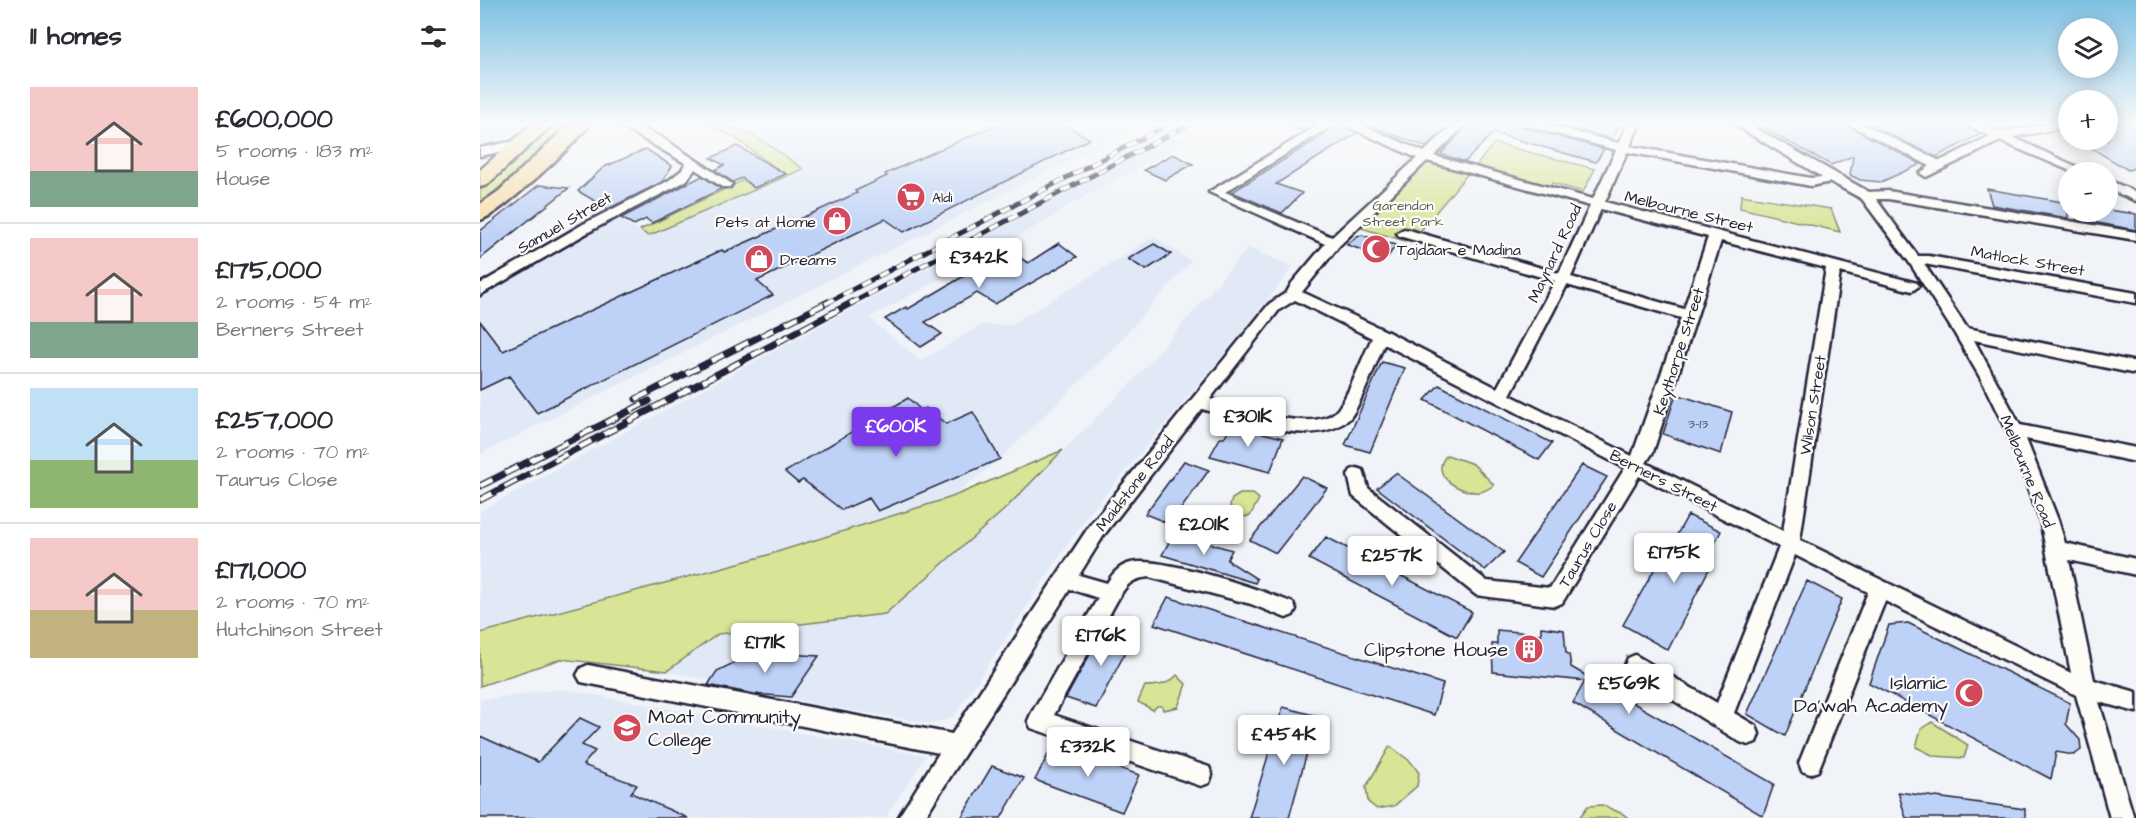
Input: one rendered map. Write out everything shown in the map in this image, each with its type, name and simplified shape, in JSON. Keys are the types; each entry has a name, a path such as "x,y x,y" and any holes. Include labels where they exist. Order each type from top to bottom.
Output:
{"main road":[{"path":"480,181 501,161"},
{"path":"480,214 506,195 541,161"}],"street":[{"path":"688,161 726,184"},
{"path":"1266,161 1215,192 1334,243"},
{"name":"Maidstone Road","path":"910,818 1097,530 1131,484 1275,306 1293,295 1297,286 1334,243 1418,161"},
{"name":"Melbourne Street","path":"1442,161 1912,286"},
{"name":"Maynard Road","path":"1501,396 1563,279 1616,161"},
{"path":"1695,161 1810,182 1830,179"},
{"path":"1807,161 1819,168 1830,179"},
{"path":"1930,161 1940,166"},
{"path":"1926,173 1950,161"},
{"name":"Samuel Street","path":"480,290 609,213 673,183 683,176 691,163"},
{"name":"Melbourne Road","path":"1830,179 1851,186 1867,196 1914,260 1962,332 1989,379 2014,430 2049,520 2085,689 2122,818"},
{"path":"2118,184 2136,182"},
{"path":"2118,188 2136,196"},
{"path":"1867,196 1888,195 2136,236"},
{"path":"1404,233 1690,316"},
{"name":"Keythorpe Street","path":"1635,465 1644,452 1716,235"},
{"name":"Matlock Street","path":"1914,260 1929,260 2136,298"},
{"name":"Wilson Street","path":"1722,717 1790,544 1834,265"},
{"name":"Berners Street","path":"1293,295 1304,297 1381,335 1790,544 2072,684 2136,702"},
{"path":"1962,332 2136,368"},
{"path":"1199,402 1295,426 1324,426 1335,422 1344,414 1381,335"},
{"path":"2014,430 2136,455"},
{"name":"Taurus Close","path":"1357,475 1359,492 1484,589 1556,597 1635,465"},
{"path":"2057,549 2136,567"},
{"path":"1202,775 1039,721 1111,593 1121,577 1131,572 1149,569 1253,596 1286,609"},
{"path":"1065,579 1111,593"},
{"path":"1810,763 1880,588"},
{"path":"1635,665 1748,734"},
{"path":"588,675 957,746"}],"shaded area":[{"path":"784,161 1069,161 480,454 480,297 588,232 617,218 639,231"},
{"path":"1124,161 1151,161 869,318 921,361 982,325 1011,325 1154,237 1191,261 1112,350 1000,459 952,497 761,557 480,633 480,511"},
{"path":"1248,248 1293,267 1250,323 1084,520 954,716 934,724 825,706 667,671 718,634 885,614 1003,511 1137,377"},
{"name":"Moat Community College","path":"562,689 926,756 885,818 480,818 480,700"}],"green space":[{"path":"512,161 529,161 480,204 480,191"},
{"path":"766,161 792,161 803,169 648,236 640,230 773,166"},
{"name":"Garendon Street Park","path":"1419,161 1436,161 1469,172 1418,234 1405,241 1354,226"},
{"path":"1480,161 1565,161 1595,169 1583,192 1552,183 1550,187 1472,171"},
{"path":"1741,195 1831,209 1840,232 1740,208"},
{"path":"1063,450 1003,511 885,614 718,634 667,671 561,659 480,686 480,633 761,557 952,497"},
{"path":"1447,455 1473,464 1494,485 1480,492 1456,487 1449,482 1441,470"},
{"path":"1240,494 1253,494 1259,499 1250,516 1242,517 1234,514 1230,506 1232,499"},
{"path":"1177,675 1186,684 1178,707 1163,710 1162,706 1157,706 1153,710 1138,702 1145,686 1162,684"},
{"path":"1932,722 1968,745 1964,758 1934,756 1916,747 1921,729"},
{"path":"1390,746 1411,762 1419,773 1417,786 1394,806 1377,809 1368,802 1366,787"},
{"path":"1602,805 1628,818 1579,818 1588,806"}],"building":[{"path":"618,161 665,161 672,166 662,182 608,209 578,191 604,167"},
{"path":"717,161 764,161 786,174 754,188 742,178 733,182 715,170 724,165"},
{"path":"914,161 1046,161 904,232 885,219 757,281 773,295 537,413 509,376 480,390 480,321 503,351 722,250 724,252 857,193 855,191 887,176 885,174"},
{"path":"1160,161 1187,161 1193,164 1165,180 1144,170"},
{"path":"1282,161 1312,161 1276,184 1302,193 1282,213 1232,192"},
{"path":"1824,161 1840,161 1831,165"},
{"path":"1852,161 1916,161 1921,164 1881,182 1860,180 1850,175"},
{"path":"2113,161 2136,161 2136,168 2128,170"},
{"path":"702,176 721,189 652,223 646,219 634,225 621,218"},
{"path":"539,185 569,188 480,259 480,231"},
{"path":"1987,189 2058,201 2058,216 1992,205"},
{"path":"2118,211 2136,214 2136,230 2092,222 2118,222"},
{"name":"Tajdaar e Madina","path":"1362,235 1396,245 1387,258 1347,245 1357,236"},
{"path":"1059,243 1077,257 995,304 977,293 925,322 942,334 921,347 885,319 906,307 908,309 1008,250 1028,263"},
{"path":"1154,244 1171,254 1146,270 1128,259"},
{"path":"1382,362 1405,368 1370,452 1345,445"},
{"path":"1439,385 1552,443 1539,460 1425,400"},
{"path":"1676,394 1732,412 1721,454 1663,434"},
{"path":"908,398 921,410 926,408 946,424 973,412 1000,459 878,511 869,498 842,510 803,480 798,483 785,472"},
{"path":"1231,425 1283,438 1270,472 1210,456 1220,438 1224,438"},
{"path":"1184,461 1209,470 1170,524 1145,514"},
{"path":"1582,465 1607,477 1541,577 1515,563"},
{"path":"1396,473 1504,552 1485,570 1377,488"},
{"path":"1302,476 1327,488 1276,553 1250,540"},
{"path":"1688,515 1721,531 1708,556 1714,559 1668,650 1623,625 1672,538 1675,538"},
{"path":"1174,533 1232,550 1227,560 1257,579 1255,583 1162,555"},
{"path":"1326,537 1472,612 1457,637 1309,559"},
{"path":"1807,581 1842,599 1785,736 1747,714"},
{"path":"1168,597 1443,684 1434,715 1154,624"},
{"name":"Islamic Da'wah Academy","path":"1908,623 2070,703 2066,724 2080,740 2081,750 2074,755 2056,752 2051,779 1869,683 1889,625"},
{"path":"1106,625 1135,634 1096,708 1066,698"},
{"path":"1541,627 1564,630 1566,653 1569,654 1571,667 1774,784 1763,816 1573,703 1585,681 1493,672 1492,644 1497,644 1497,630 1541,634"},
{"path":"756,652 819,656 791,697 754,694 708,685 717,671"},
{"path":"1283,707 1317,716 1289,818 1249,818"},
{"path":"580,718 599,727 582,745 595,751 583,765 637,785 631,793 688,818 480,818 480,736 538,762"},
{"path":"1053,745 1139,775 1122,812 1035,780"},
{"path":"992,766 1024,778 1001,818 961,818"},
{"path":"1898,792 2025,809 2025,818 1906,818"}],"railway":[{"path":"825,304 1098,161"},
{"path":"850,304 1119,161"},
{"path":"636,399 828,302"},
{"path":"480,500 853,302"},
{"path":"480,486 649,401"}],"place":[{"name":"Aldi","path":"911,197"},
{"name":"Pets at Home","path":"837,221"},
{"name":"Tajdaar e Madina","path":"1376,249"},
{"name":"Dreams","path":"759,259"},
{"name":"Clipstone House","path":"1529,649"},
{"name":"Islamic Da'wah Academy","path":"1969,693"},
{"name":"Moat Community College","path":"627,728"}]}
